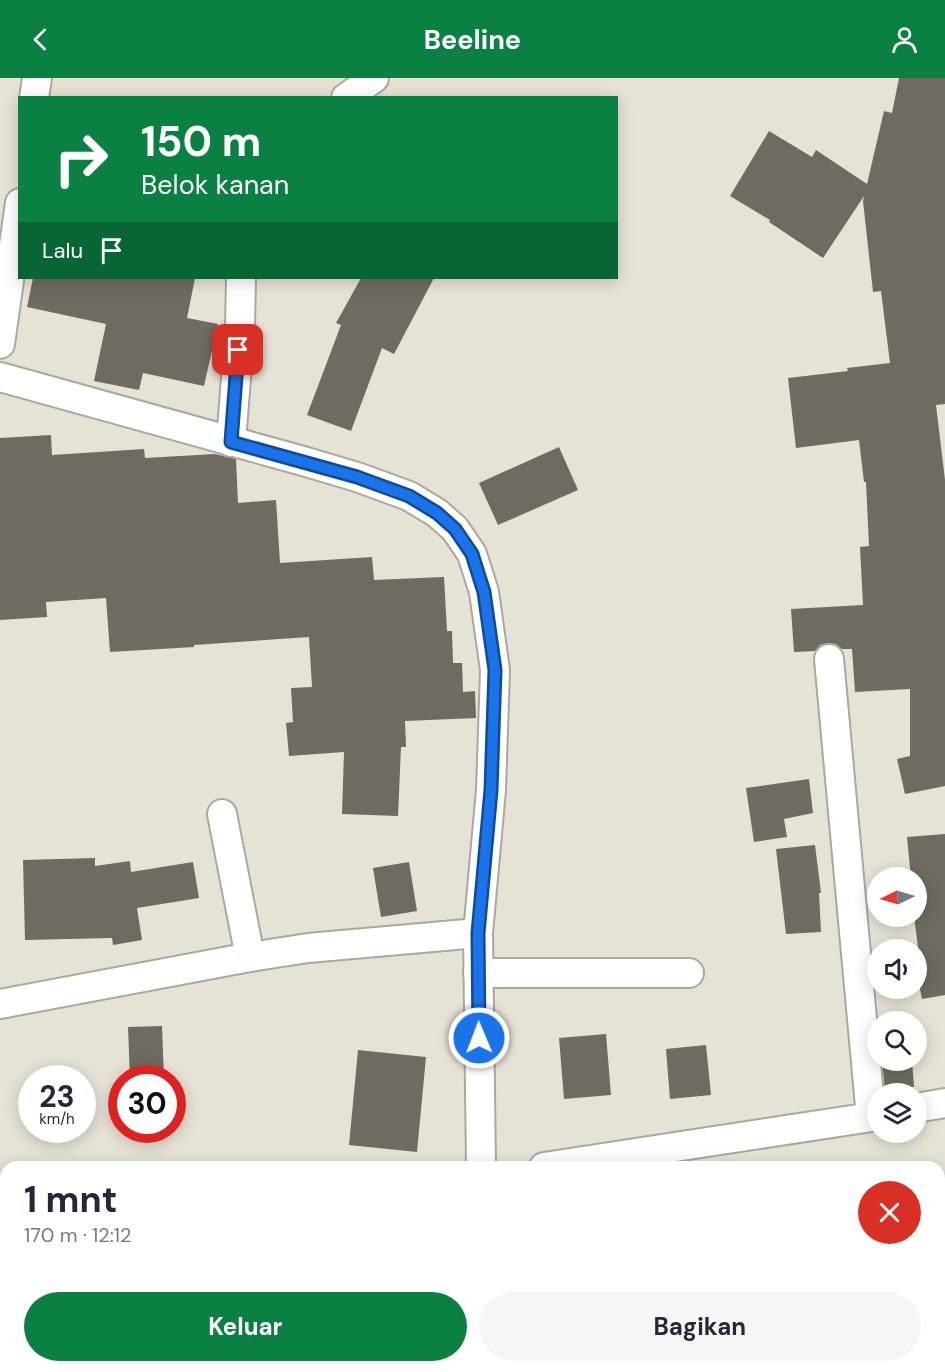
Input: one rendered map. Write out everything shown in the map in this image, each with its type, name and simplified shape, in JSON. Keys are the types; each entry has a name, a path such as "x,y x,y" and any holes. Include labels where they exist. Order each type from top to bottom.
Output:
{"street":[{"path":"34,96 37,78"},
{"path":"349,96 374,78"},
{"path":"0,344 18,217"},
{"path":"231,442 240,327 241,279"},
{"path":"0,377 357,477 409,496 437,513 455,529 472,554 484,592 495,670 491,790 467,934 478,973 481,1161"},
{"path":"829,659 871,1083"},
{"path":"222,814 250,957"},
{"path":"0,1004 308,948 467,934"},
{"path":"478,973 689,973"},
{"path":"927,1106 945,1103"},
{"path":"584,1161 867,1118"}],"building":[{"path":"899,78 945,78 945,404 936,405 945,480 945,786 905,794 897,759 910,756 910,689 855,692 852,649 842,649 836,644 828,643 820,645 815,651 794,652 791,609 863,605 860,547 869,546 866,482 864,482 859,440 796,448 788,378 848,371 847,368 890,363 881,291 873,292 864,196 823,258 769,222 770,220 730,196 769,131 812,157 816,150 867,184 884,111 892,113"},
{"path":"33,279 195,279 187,318 218,324 204,386 143,373 139,390 94,381 106,324 27,307"},
{"path":"360,279 433,279 394,354 382,348 351,431 307,415 341,325 336,323"},
{"path":"51,435 52,455 144,449 145,458 215,454 236,459 238,503 276,500 280,563 372,557 374,580 444,577 447,631 452,631 453,663 462,663 463,692 475,691 476,718 405,721 406,747 401,747 398,816 342,814 344,752 289,756 286,723 293,722 291,688 312,687 309,637 110,652 106,598 46,602 47,617 0,620 0,438"},
{"path":"559,447 578,490 498,525 479,483"},
{"path":"809,779 813,813 784,819 787,837 754,842 746,788"},
{"path":"945,834 945,995 927,998 927,939 917,939 915,927 927,927 927,867 910,867 907,837"},
{"path":"815,845 821,893 819,893 821,932 786,934 776,849"},
{"path":"95,858 95,866 130,861 131,872 193,862 199,898 137,908 142,940 113,945 112,938 25,940 23,860"},
{"path":"409,862 417,911 381,917 373,868"},
{"path":"162,1026 164,1065 129,1065 128,1027"},
{"path":"606,1034 611,1095 564,1099 559,1038"},
{"path":"706,1045 711,1095 670,1099 666,1049"},
{"path":"358,1050 426,1057 417,1152 349,1145"},
{"path":"883,1071 913,1071 914,1083 884,1083"}],"route":[{"path":"238,350 231,442 357,477 409,496 437,513 455,529 472,554 484,592 495,670 491,790 478,933 479,1038"}]}
